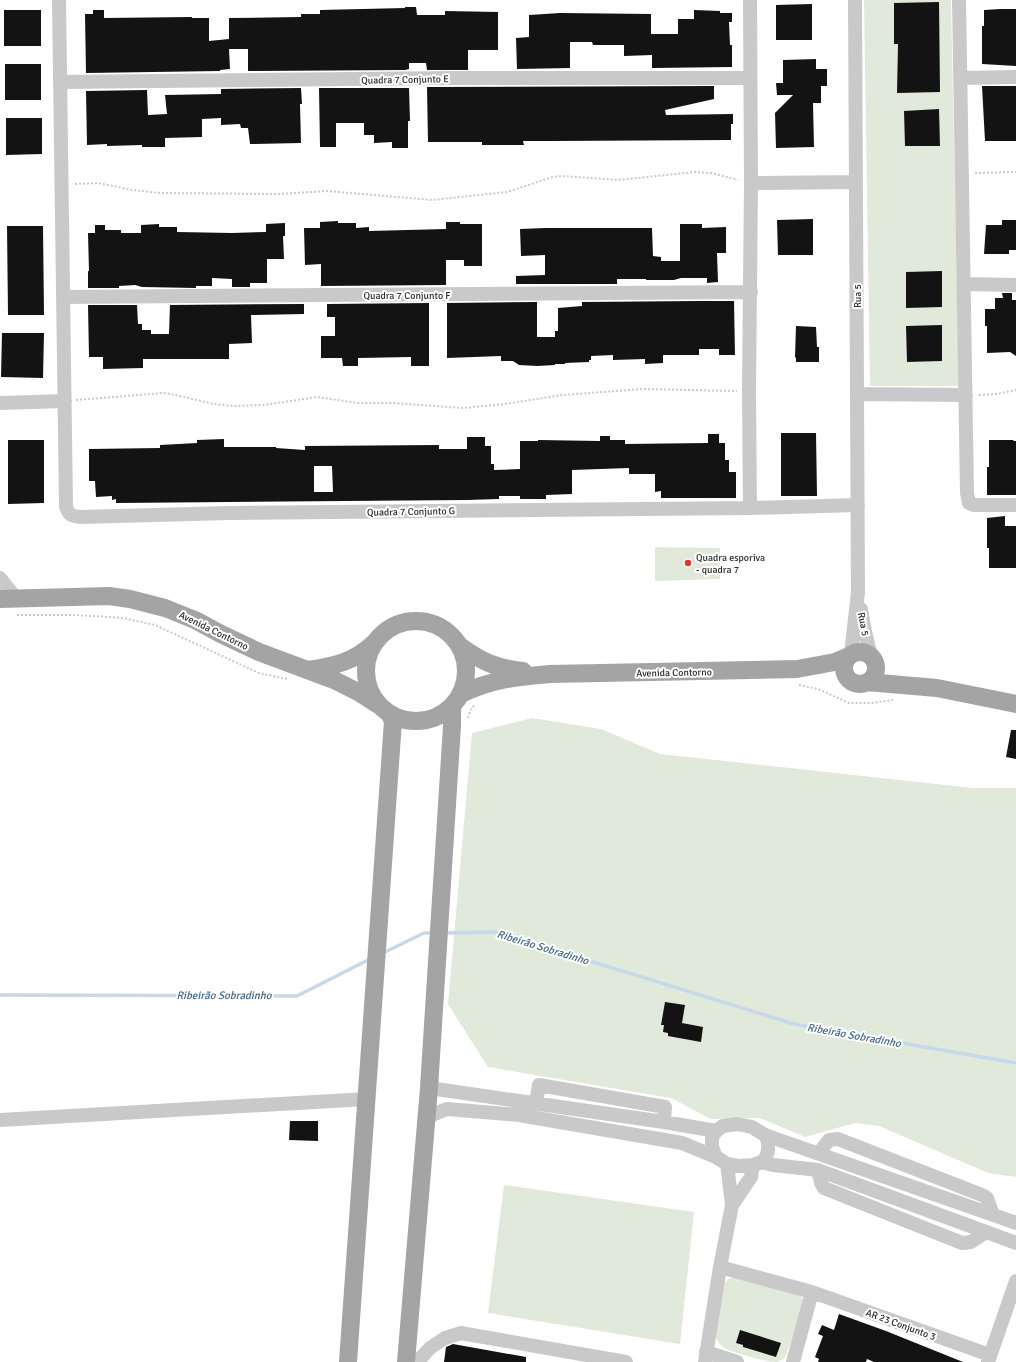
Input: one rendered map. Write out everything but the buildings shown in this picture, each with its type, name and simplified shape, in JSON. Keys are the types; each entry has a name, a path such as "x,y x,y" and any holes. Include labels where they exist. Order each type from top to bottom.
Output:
{"main road":[{"name":"Avenida Contorno","path":"10,604 109,596 149,603 180,613 259,652 344,685 387,713"},
{"path":"406,1362 427,1117 452,726 456,700 466,678 466,662 460,646 449,632 434,624 418,620 401,622 386,630 374,643 368,658 366,675 371,692 387,713 401,719 415,721 428,720 441,714 456,700"},
{"name":"Avenida Contorno","path":"305,670 323,668 350,660 365,652 374,643"},
{"name":"Avenida Contorno","path":"460,646 474,656 495,666 550,674"},
{"path":"854,652 864,652 872,657 876,663 875,674 872,679 859,682 844,672 844,666 850,655 854,652"},
{"name":"Avenida Contorno","path":"795,677 850,655"},
{"name":"Avenida Contorno","path":"872,657 884,668 937,688"},
{"name":"Avenida Contorno","path":"456,700 478,686 510,678 550,674 795,677 937,688 1016,704"},
{"path":"348,1362 378,936 387,713"}],"street":[{"path":"0,403 65,402 59,0"},
{"path":"750,0 750,508"},
{"name":"Rua 5","path":"850,655 858,592 855,0"},
{"path":"959,0 967,493 969,503 980,505 1016,505"},
{"path":"960,78 1016,77"},
{"name":"Quadra 7 Conjunto E","path":"60,82 443,78 750,78"},
{"path":"751,183 856,182"},
{"path":"964,284 1016,285"},
{"name":"Quadra 7 Conjunto F","path":"63,297 751,292"},
{"path":"858,394 966,395"},
{"name":"Quadra 7 Conjunto G","path":"65,402 66,506 67,511 72,516 750,508 858,505"},
{"path":"0,578 10,604"},
{"name":"Rua 5","path":"858,592 865,632 872,657"},
{"path":"429,1088 716,1131"},
{"path":"0,1120 367,1098"},
{"path":"427,1117 446,1109 519,1115 682,1143 739,1166 757,1163 818,1170 1016,1243"},
{"path":"732,1205 721,1160 712,1147 712,1138 716,1131 723,1126 737,1124 752,1127 765,1134 1016,1223"},
{"path":"737,1362 706,1357 720,1267 732,1205 751,1177 757,1163 766,1157 768,1151 768,1141 765,1134"},
{"path":"819,1153 829,1140 838,1138 982,1195 987,1198 993,1215"},
{"name":"AR 23 Conjunto 3","path":"720,1267 812,1292 989,1359"},
{"path":"989,1359 1016,1281"},
{"path":"793,1362 812,1292"},
{"path":"417,1362 430,1348 445,1338 461,1333 626,1362"}],"path":[{"path":"62,185 98,183 132,190 198,194 279,194 327,191 432,200 507,192 554,177 562,176 618,180 695,172 711,173 751,183"},
{"path":"962,173 1016,172"},
{"path":"65,402 163,393 214,404 234,406 264,405 317,398 358,403 394,403 463,408 504,404 562,395 644,388 749,391"},
{"path":"966,395 996,394 1016,390"},
{"path":"10,604 88,616 123,618 155,625 259,673 288,679"},
{"path":"795,677 801,685 818,689 849,702 872,703 895,700"},
{"path":"387,713 405,725 424,725 446,722 452,726 465,729 471,709 476,704"}],"green space":[{"path":"864,0 951,0 959,386 870,386"},
{"name":"Quadra esporiva - quadra 7","path":"655,547 720,548 720,579 655,581"},
{"path":"532,718 601,729 660,754 973,788 1016,788 1016,1177 988,1173 879,1126 855,1123 805,1137 760,1118 711,1119 671,1098 488,1067 448,1004 472,733"},
{"path":"504,1185 694,1212 680,1344 488,1313"},
{"path":"734,1277 800,1295 805,1304 784,1358 776,1362 766,1361 729,1350 719,1343 715,1336 723,1285 728,1279"}],"waterway":[{"name":"Ribeirão Sobradinho","path":"444,933 496,932 794,1024 1016,1063"},
{"name":"Ribeirão Sobradinho","path":"383,953 424,933 434,933"},
{"name":"Ribeirão Sobradinho","path":"0,995 297,996 370,959"}],"place":[{"name":"Quadra esporiva - quadra 7","path":"688,563"}]}
